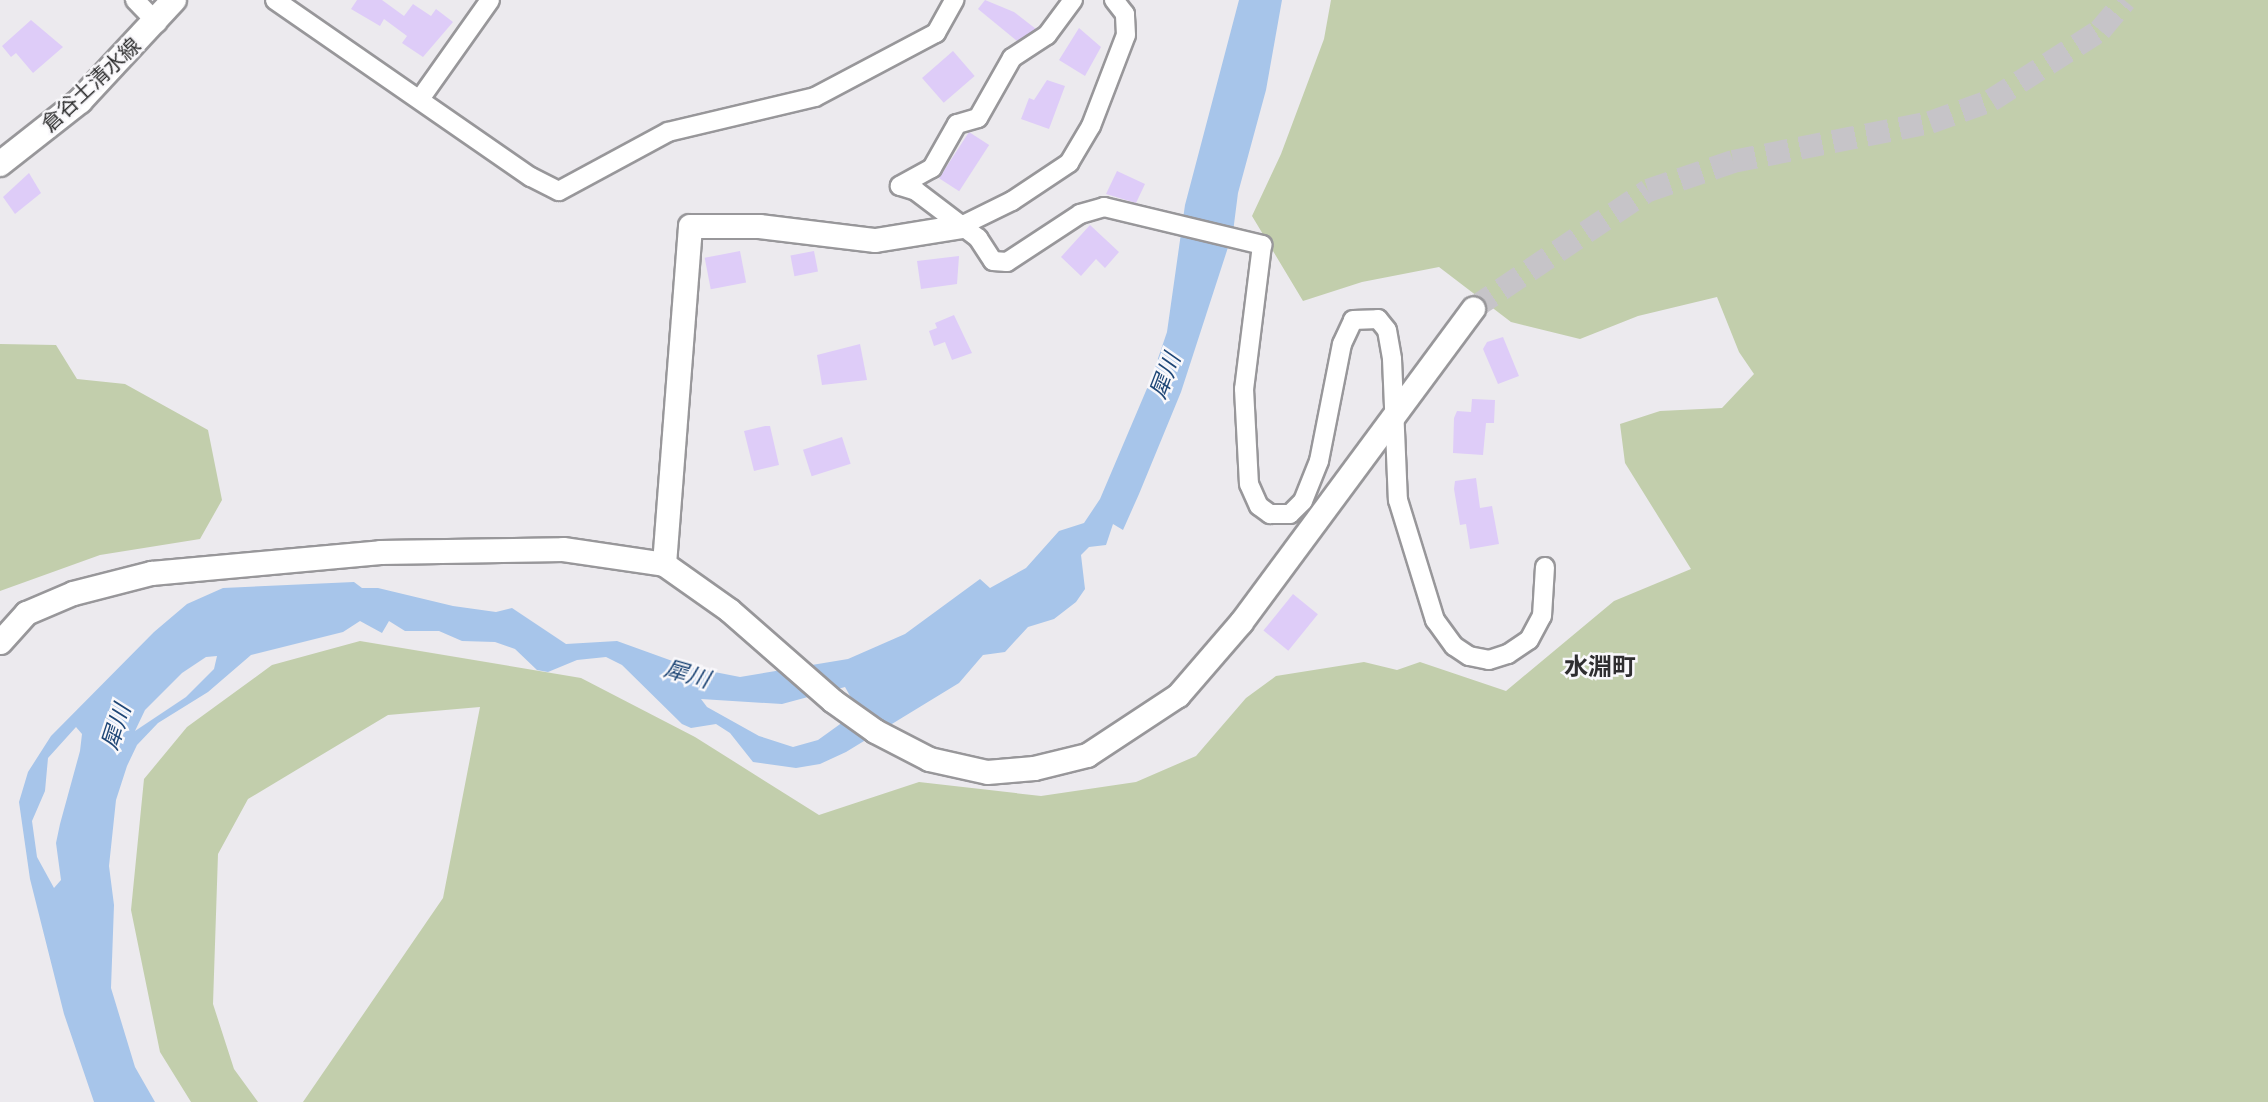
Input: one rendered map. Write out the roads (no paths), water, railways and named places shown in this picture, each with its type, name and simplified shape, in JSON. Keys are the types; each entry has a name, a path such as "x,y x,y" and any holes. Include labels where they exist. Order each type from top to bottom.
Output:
{"main road":[{"name":"倉谷土清水線","path":"0,163 80,101 157,23 174,0"}],"street":[{"path":"135,0 157,23"},
{"path":"275,0 531,177 559,191 668,132 815,97 936,33 954,0"},
{"path":"420,99 490,0"},
{"path":"1073,0 1047,35 1012,58 978,118 957,124 932,168 900,186 916,191 978,238 993,261 1007,262 1080,214 1104,207 1262,245 1244,389 1249,484 1259,506 1270,514 1290,514 1310,491 1342,344 1353,320 1362,317 1378,319 1387,330 1398,500 1432,610 1454,646 1469,656 1489,660 1529,640 1542,616 1545,567"},
{"path":"664,564 690,226 759,226 875,240 961,226 1012,201 1069,163 1091,126 1126,35 1125,14 1114,0"},
{"path":"0,642 26,613 73,593 151,573 219,564 380,552 563,550 664,564 729,610 833,701 875,731 929,759 987,772 1034,768 1087,755 1178,695 1241,622 1473,308"}],"water":[{"name":"犀川","path":"1239,0 1282,0 1266,90 1238,193 1233,232 1181,392 1123,530 1113,524 1106,545 1089,547 1081,555 1085,589 1076,602 1054,619 1028,627 1005,652 983,655 959,683 846,752 820,764 796,768 753,762 730,733 716,724 691,728 682,724 622,665 606,657 577,660 548,672 537,670 515,649 495,642 462,641 439,631 405,631 389,621 382,633 360,621 343,632 251,655 208,692 158,723 137,745 127,766 116,800 109,866 114,905 111,988 135,1067 155,1102 94,1102 64,1014 30,879 19,802 28,772 51,736 154,632 187,604 223,588 354,582 362,588 378,588 453,606 496,612 512,608 566,644 617,641 689,667 740,677 848,659 905,634 980,579 990,588 1026,568 1059,531 1084,523 1100,499 1151,379 1167,332 1185,205","holes":["217,656 214,669 186,697 135,731 145,710 182,673 206,657","845,687 854,703 843,722 818,740 793,747 759,736 707,707 701,699 782,704","76,727 82,734 80,751 56,843 61,880 54,888 37,857 32,821 45,791 48,758"]}],"tunnel":[{"path":"1473,308 1648,190 1733,161 1930,122 1991,100 2100,30 2125,0"}],"district":[{"name":"水淵町","path":"1600,667"}]}
